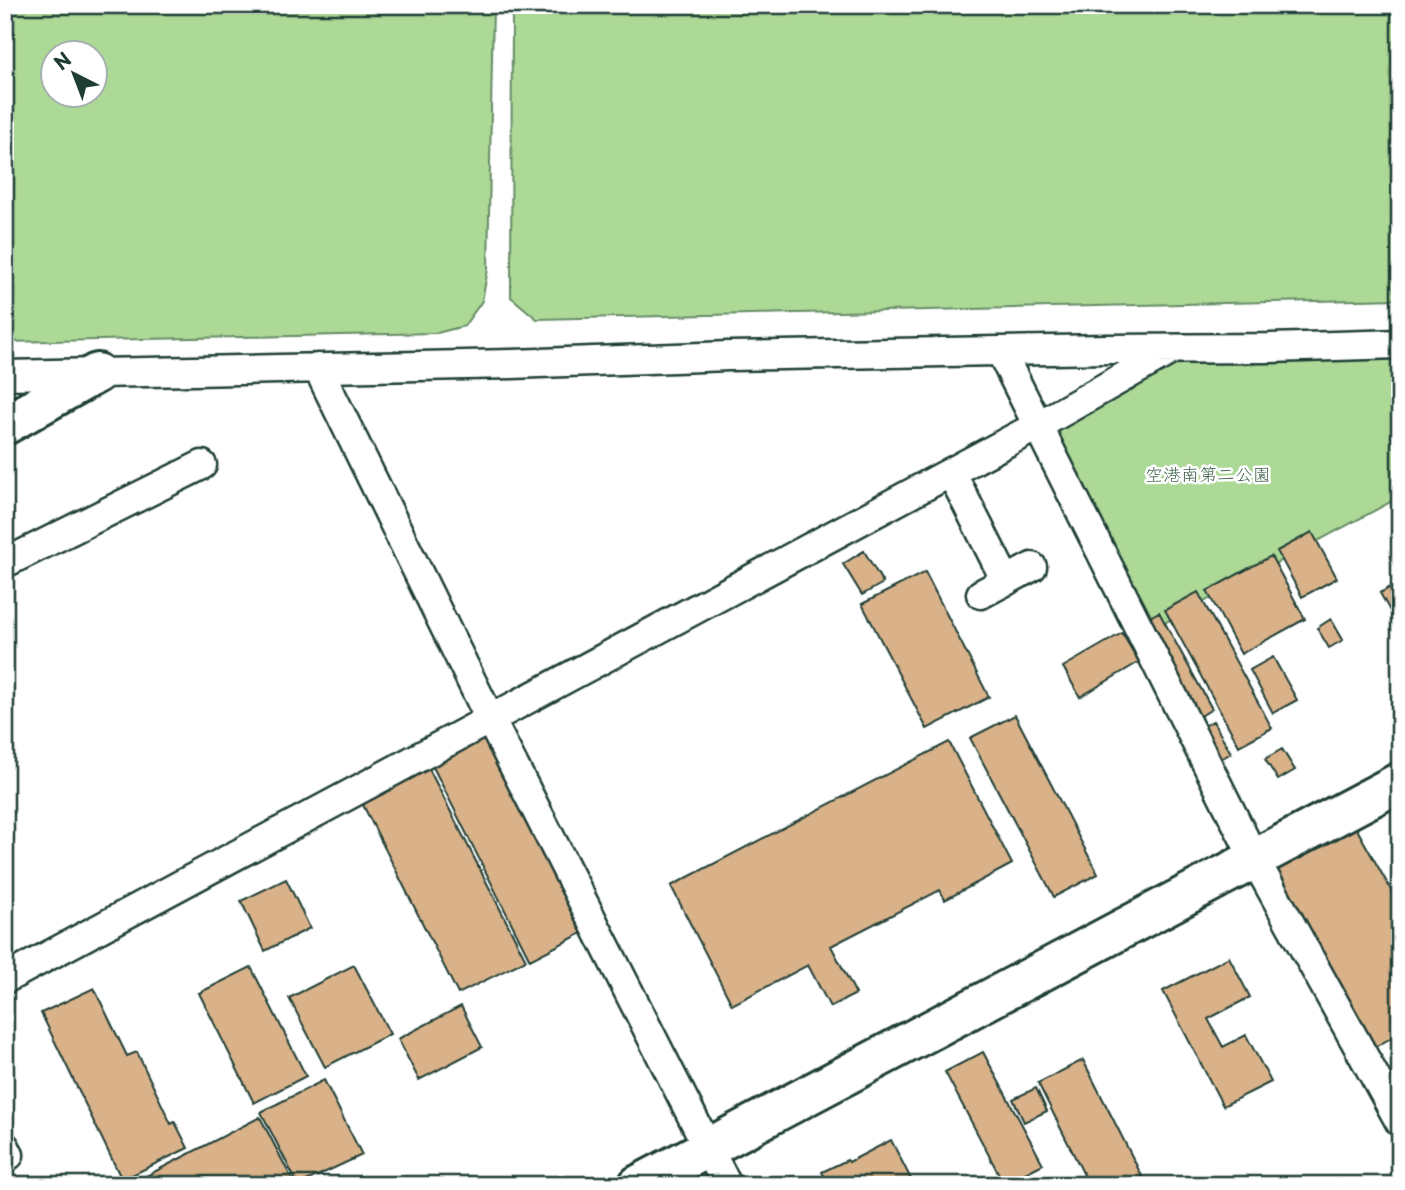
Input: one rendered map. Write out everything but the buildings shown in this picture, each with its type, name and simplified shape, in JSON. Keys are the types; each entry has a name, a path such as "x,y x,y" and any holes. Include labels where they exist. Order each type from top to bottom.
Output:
{"street":[{"path":"5,375 729,356 1400,344"},
{"path":"5,979 1039,425 1176,348"},
{"path":"1001,352 1254,858 1400,1122"},
{"path":"318,368 490,719 727,1185"},
{"path":"5,425 97,373"},
{"path":"5,564 202,465"},
{"path":"951,472 1006,581"},
{"path":"981,594 1032,567"},
{"path":"638,1185 1400,782"}],"green space":[{"path":"5,5 493,5 488,269 482,301 464,326 437,333 5,342"},
{"path":"512,5 1400,5 1400,299 537,319 511,297"},
{"name":"空港南第二公園","path":"1400,355 1400,497 1157,627 1052,431 1188,358"}]}
